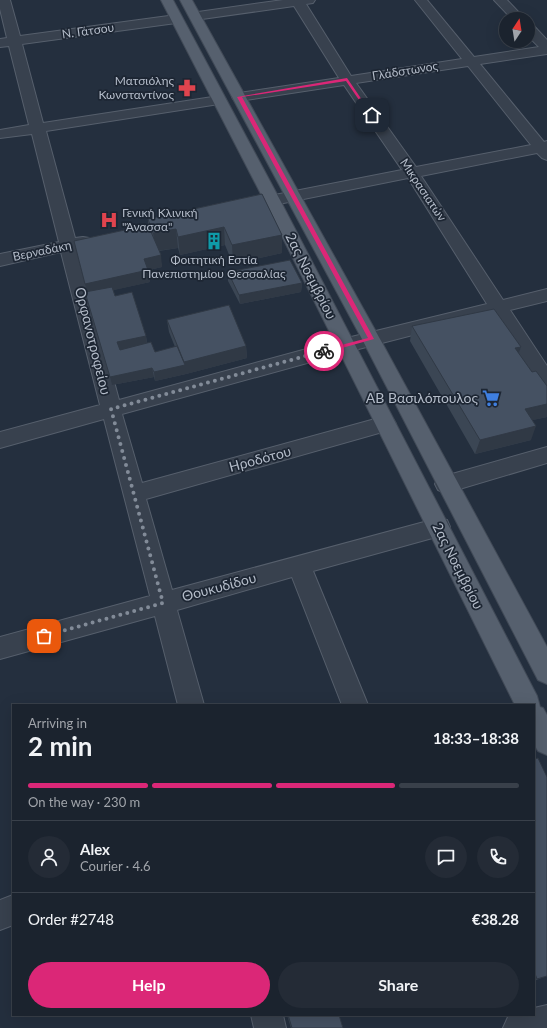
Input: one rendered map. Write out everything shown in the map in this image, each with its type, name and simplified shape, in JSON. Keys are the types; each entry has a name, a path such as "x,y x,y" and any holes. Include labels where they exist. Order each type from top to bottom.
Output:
{"main road":[{"name":"2ας Νοεμβρίου","path":"167,0 272,200 528,704"},
{"name":"2ας Νοεμβρίου","path":"186,0 371,339 446,484 547,672"}],"street":[{"name":"Ορφανοτροφείου","path":"4,0 7,42 38,128 111,409 191,704"},
{"path":"195,16 301,0"},
{"name":"Μικρασιατών","path":"301,0 347,80 412,173 500,307 547,382"},
{"path":"421,0 470,61 545,149"},
{"path":"500,0 512,12"},
{"name":"Ν. Γάτσου","path":"7,42 176,18"},
{"path":"535,36 547,49"},
{"name":"Γλάδστωνος","path":"239,97 547,49"},
{"path":"0,134 219,100"},
{"path":"235,208 412,173 545,149"},
{"name":"Βερναδάκη","path":"0,260 99,238"},
{"path":"0,440 346,345 547,295"},
{"name":"Ηροδότου","path":"134,494 386,424"},
{"path":"446,484 547,455"},
{"name":"Θουκυδίδου","path":"0,648 439,527"},
{"path":"300,565 355,704"},
{"path":"0,915 12,910"},
{"path":"267,1016 270,1028"},
{"path":"519,1028 547,1021"}],"building":[{"path":"262,194 282,235 232,245 224,227 178,237 176,229 153,233 148,219"},
{"path":"148,225 161,255 144,259 148,270 85,284 74,241"},
{"path":"290,260 302,283 239,295 228,272"},
{"path":"112,287 115,296 132,292 146,336 117,342 120,350 151,342 155,352 177,346 185,365 154,372 152,368 110,377 85,292"},
{"path":"229,305 246,346 184,362 167,320"},
{"name":"ΑΒ Βασιλόπουλος","path":"494,309 521,347 515,348 532,372 536,371 547,386 547,404 525,409 536,426 480,440 412,326"},
{"path":"538,758 547,777 547,976 537,979 535,974 535,759"},
{"path":"288,1016 339,1016 343,1028 292,1028"}],"way so far":[{"path":"44,636 163,603 111,409 324,351"}],"place":[{"name":"Ματσιόλης Κωνσταντίνος","path":"187,88"},
{"name":"Γενική Κλινική \"Άνασσα\"","path":"109,220"},
{"name":"Φοιτητική Εστία Πανεπιστημίου Θεσσαλίας","path":"214,241"},
{"name":"ΑΒ Βασιλόπουλος","path":"491,398"}],"route":[{"path":"324,351 371,339 239,97 347,80 372,115"}]}
